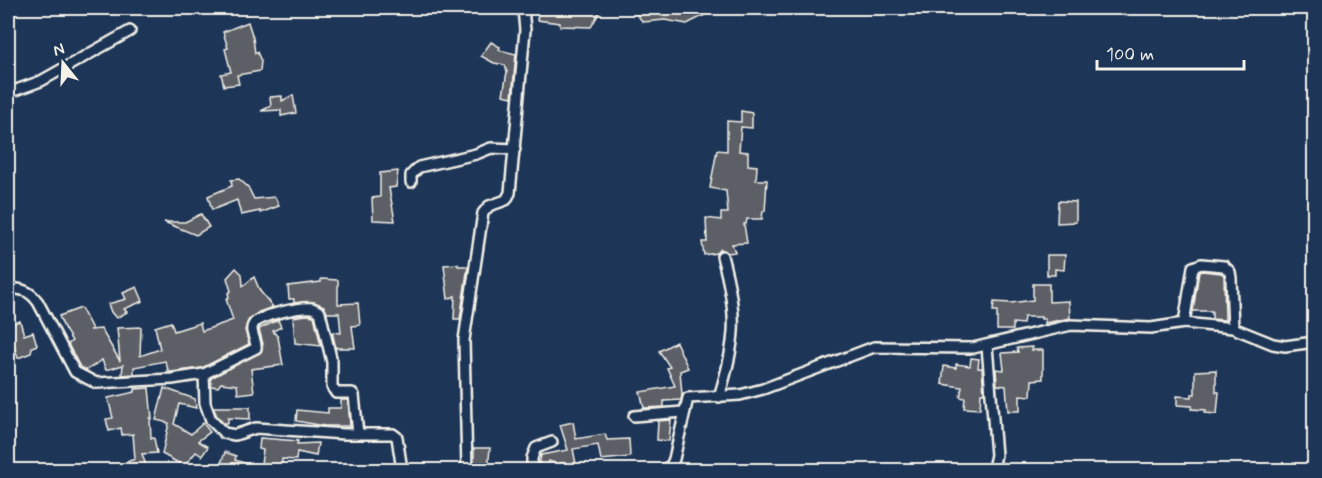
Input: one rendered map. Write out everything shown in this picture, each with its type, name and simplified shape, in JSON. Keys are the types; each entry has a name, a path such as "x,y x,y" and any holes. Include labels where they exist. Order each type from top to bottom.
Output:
{"street":[{"path":"467,471 464,340 483,213 489,206 503,202 509,197 525,30 523,8"},
{"path":"8,93 41,81 130,31"},
{"path":"411,182 411,175 419,167 466,157 491,148 515,149"},
{"path":"719,397 735,331 730,286 722,256"},
{"path":"1185,323 1193,267 1201,264 1224,266 1230,272 1231,278 1233,328"},
{"path":"8,288 24,290 32,295 38,302 75,372 96,383 172,379 204,374 256,348 257,343 252,329 258,319 313,308 320,312 332,362 332,387 336,393 354,395 358,434"},
{"path":"662,471 670,466 674,459 688,398 719,397 763,389 874,347 973,348 1071,325 1150,328 1185,323 1233,328 1273,344 1285,346 1314,342"},
{"path":"987,346 996,455 992,469 1007,471"},
{"path":"204,374 205,403 211,420 224,433 235,435 256,429 358,434 387,433 397,437 402,471"},
{"path":"634,416 683,412"},
{"path":"532,471 532,458 536,448 552,442"}],"building":[{"path":"539,8 590,8 599,13 591,27 560,26 560,23 537,20"},
{"path":"706,8 709,13 687,24 665,20 643,22 633,10"},
{"path":"248,22 255,53 257,52 261,61 260,71 237,75 239,84 224,86 221,74 231,72 223,32"},
{"path":"491,42 500,47 499,50 516,54 512,97 503,95 507,72 505,65 494,63 481,56"},
{"path":"293,95 296,113 281,116 281,110 261,111 271,106 270,97 282,96 282,101"},
{"path":"741,111 752,113 752,128 741,127 739,151 748,152 748,165 757,166 756,180 767,180 765,211 763,211 762,219 747,219 744,224 747,243 732,244 735,252 728,253 721,249 716,253 704,255 702,242 707,242 706,218 721,220 721,213 728,213 726,191 710,188 717,150 727,151 727,121 741,122"},
{"path":"398,171 396,187 389,188 395,221 373,220 372,198 380,197 380,173"},
{"path":"239,179 248,187 254,199 275,197 279,206 260,213 260,211 241,215 237,200 212,210 208,196 232,186 231,180"},
{"path":"1058,201 1076,202 1076,222 1057,223"},
{"path":"201,214 209,227 196,235 164,222 185,222"},
{"path":"1047,255 1065,255 1064,270 1055,269 1055,275 1047,275"},
{"path":"458,264 458,266 468,266 460,319 454,319 455,296 448,299 444,265"},
{"path":"236,268 242,274 243,286 254,277 260,291 273,307 259,312 248,321 245,330 249,344 202,368 169,372 165,361 134,367 134,374 122,375 123,365 106,370 102,360 87,370 80,367 68,344 72,341 59,316 81,308 92,329 90,330 101,329 120,361 117,328 141,327 140,356 160,349 155,327 171,322 174,331 200,323 202,331 233,320 226,299 231,291 227,278"},
{"path":"1199,272 1224,275 1225,320 1212,319 1212,311 1193,311"},
{"path":"321,279 338,280 338,304 358,303 360,325 352,326 355,348 336,348 332,332 341,333 339,313 327,313 324,306 314,302 294,303 294,299 289,299 288,286 321,282"},
{"path":"1033,284 1049,284 1049,302 1069,301 1070,318 1045,323 1045,319 1041,317 1024,317 1023,324 1013,323 1013,330 997,330 997,311 993,311 994,302 1011,303 1033,300"},
{"path":"137,287 143,301 124,309 127,312 116,318 108,304 126,299 123,293"},
{"path":"314,316 321,346 295,343 293,317"},
{"path":"278,320 281,327 273,331 278,337 283,365 251,369 254,392 238,394 237,385 221,383 218,387 211,386 211,378 261,352 263,344 259,329"},
{"path":"20,321 24,335 33,332 37,345 32,347 31,353 18,358 8,325"},
{"path":"676,342 688,368 680,371 681,400 664,401 664,407 644,408 640,392 675,386 667,368 670,367 659,351"},
{"path":"1032,347 1031,350 1043,350 1043,379 1032,380 1031,396 1020,395 1020,411 1008,411 1006,386 997,385 996,369 1004,370 1002,353 1018,352 1017,348"},
{"path":"971,358 979,359 978,368 982,368 984,393 981,393 980,409 964,408 965,398 960,397 962,387 942,384 944,366 956,368 956,364 970,366"},
{"path":"1216,370 1216,392 1219,392 1217,414 1205,413 1206,410 1191,409 1192,406 1177,405 1177,396 1192,397 1192,394 1195,394 1195,371"},
{"path":"149,388 151,438 154,438 157,453 142,454 148,471 135,471 134,468 129,470 126,462 135,459 133,434 122,435 121,428 109,431 106,419 113,418 108,398 135,392 135,389"},
{"path":"164,388 195,399 196,408 179,404 174,424 191,434 203,423 210,432 198,441 208,447 202,456 196,452 184,466 162,454 169,423 156,420"},
{"path":"341,400 348,400 350,426 325,426 296,421 297,410 328,413 328,408 341,408"},
{"path":"213,407 250,407 250,419 228,418 228,423 223,423"},
{"path":"671,420 669,441 657,440 658,421"},
{"path":"573,422 576,439 605,434 607,440 629,439 630,457 601,460 598,445 573,449 576,464 563,467 563,463 557,464 549,461 548,467 539,468 541,455 568,450 560,425"},
{"path":"260,438 298,441 297,444 318,443 316,456 297,452 296,460 282,459 282,465 261,464 263,450 259,449"},
{"path":"474,448 490,448 488,470 474,468"},
{"path":"225,452 236,456 235,460 262,469 262,471 227,471 220,466"}]}
